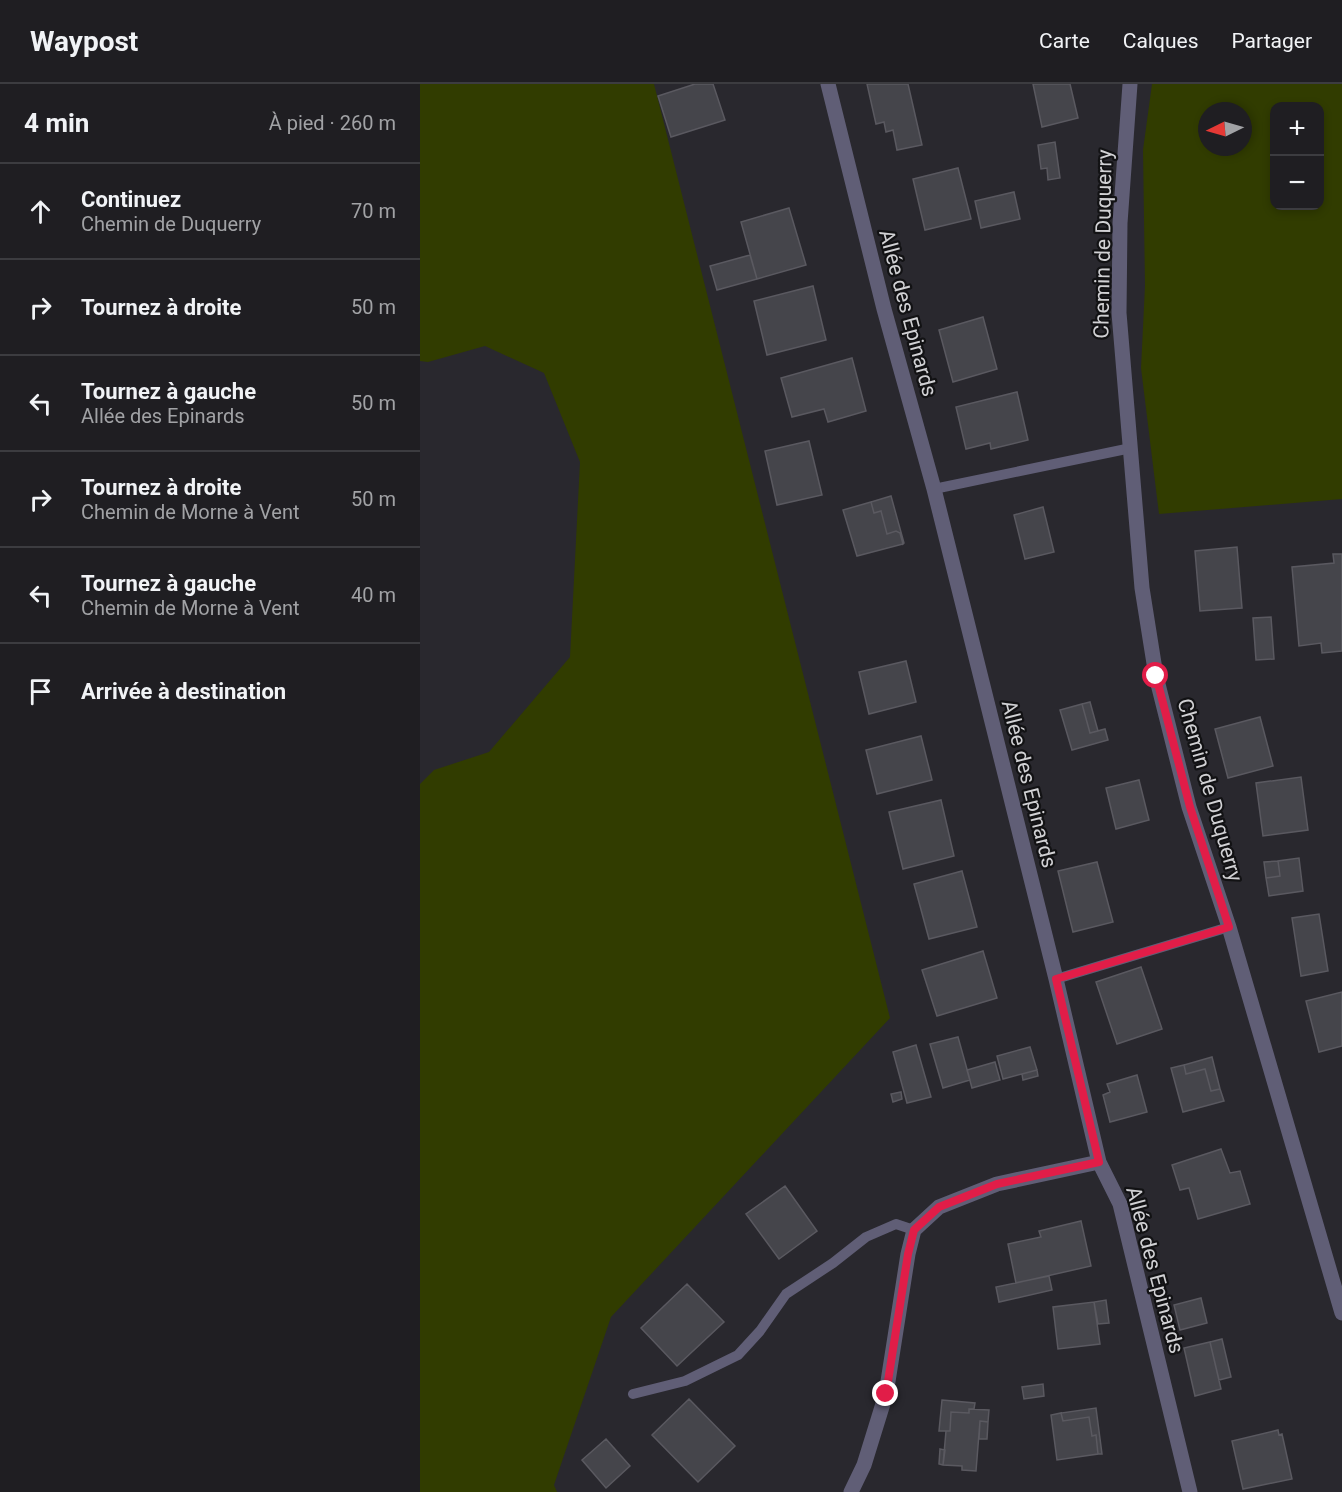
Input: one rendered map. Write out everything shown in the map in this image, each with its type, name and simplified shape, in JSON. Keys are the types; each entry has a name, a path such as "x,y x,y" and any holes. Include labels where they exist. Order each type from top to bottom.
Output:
{"street":[{"name":"Allée des Epinards","path":"828,84 884,309 934,489 1056,979 1099,1162 1120,1204 1190,1492"},
{"name":"Chemin de Duquerry","path":"1130,84 1120,223 1119,313 1142,588 1156,676 1190,807 1229,927 1342,1313"},
{"path":"851,1492 864,1465 886,1394 908,1254 914,1230 939,1207 997,1184 1099,1162"}],"lane":[{"path":"934,489 1131,448"},
{"path":"1056,979 1229,927"},
{"path":"633,1394 685,1380 738,1355 760,1330 786,1294 866,1238 896,1224 914,1230"}],"green space":[{"path":"420,84 654,84 890,1018 611,1317 554,1485 557,1492 420,1492 420,784 434,770 489,752 570,657 580,462 544,373 485,346 428,362 420,361"},
{"path":"1152,84 1342,84 1342,499 1159,514 1141,368 1145,286 1143,150"}],"building":[{"path":"695,84 713,84 725,120 671,137 658,96"},
{"path":"867,84 908,84 922,145 897,150 893,130 886,132 884,122 876,124"},
{"path":"1033,84 1070,84 1078,118 1042,127"},
{"path":"1055,142 1060,178 1048,180 1047,168 1041,169 1038,145"},
{"path":"958,168 971,219 925,230 913,179"},
{"path":"1014,192 1020,219 981,228 975,201"},
{"path":"789,208 806,265 757,279 741,222"},
{"path":"750,255 757,279 717,290 710,266"},
{"path":"813,286 826,340 767,355 754,301"},
{"path":"983,317 997,369 953,382 939,330"},
{"path":"852,358 866,411 828,422 824,409 792,417 781,378"},
{"path":"1017,392 1028,440 991,449 990,443 966,449 956,407"},
{"path":"809,441 822,495 777,505 765,451"},
{"path":"891,496 903,544 900,533 896,531 887,534 881,511 874,513 871,502"},
{"path":"871,502 874,513 881,511 887,534 896,531 900,533 903,544 857,556 843,510"},
{"path":"1043,507 1054,552 1025,559 1014,515"},
{"path":"1237,547 1242,608 1200,611 1195,551"},
{"path":"1333,554 1342,554 1342,651 1322,653 1321,643 1299,646 1292,567 1334,563"},
{"path":"1271,617 1274,659 1256,660 1253,618"},
{"path":"906,661 916,702 869,714 859,672"},
{"path":"1090,702 1098,731 1090,733 1082,704"},
{"path":"1082,704 1090,733 1105,729 1108,740 1072,750 1060,710"},
{"path":"1260,717 1273,766 1228,778 1215,729"},
{"path":"921,736 932,780 877,794 866,750"},
{"path":"1301,777 1308,830 1263,836 1256,783"},
{"path":"1139,780 1149,820 1116,829 1106,788"},
{"path":"941,800 954,856 903,869 889,812"},
{"path":"1299,858 1303,891 1269,896 1266,878 1280,876 1278,861"},
{"path":"1278,861 1280,876 1266,878 1264,862"},
{"path":"1097,862 1113,922 1073,932 1058,871"},
{"path":"962,871 977,927 929,939 914,884"},
{"path":"1319,914 1328,971 1301,976 1292,918"},
{"path":"983,951 997,998 937,1016 922,970"},
{"path":"1141,967 1162,1029 1117,1044 1096,982"},
{"path":"1342,992 1342,1046 1319,1052 1306,1001"},
{"path":"958,1037 970,1080 943,1088 930,1044"},
{"path":"916,1045 931,1097 907,1103 893,1052"},
{"path":"1030,1047 1037,1070 1003,1079 997,1056"},
{"path":"1212,1057 1220,1089 1211,1091 1205,1069 1186,1074 1184,1065"},
{"path":"995,1062 1000,1080 972,1088 967,1070"},
{"path":"1184,1065 1186,1074 1205,1069 1211,1091 1220,1089 1224,1101 1183,1112 1171,1068"},
{"path":"1037,1070 1038,1076 1023,1080 1022,1074"},
{"path":"1137,1075 1147,1112 1110,1122 1103,1095 1110,1092 1107,1084"},
{"path":"901,1092 902,1099 893,1102 891,1094"},
{"path":"1221,1149 1230,1173 1240,1171 1250,1204 1198,1219 1189,1188 1180,1190 1172,1165"},
{"path":"785,1186 817,1231 779,1259 746,1214"},
{"path":"1081,1221 1091,1266 1016,1283 1008,1244 1041,1237 1039,1231"},
{"path":"1049,1276 1052,1290 999,1302 996,1287"},
{"path":"687,1284 724,1322 677,1366 641,1328"},
{"path":"1201,1298 1207,1323 1180,1330 1174,1305"},
{"path":"1106,1300 1109,1323 1098,1324 1094,1302"},
{"path":"1094,1302 1100,1344 1058,1349 1053,1307"},
{"path":"1222,1339 1231,1377 1219,1380 1210,1342"},
{"path":"1210,1342 1221,1389 1195,1396 1184,1348"},
{"path":"1043,1384 1044,1396 1024,1399 1022,1387"},
{"path":"689,1399 735,1446 698,1482 652,1435"},
{"path":"942,1400 975,1403 974,1409 969,1409 969,1413 951,1412 950,1431 939,1431"},
{"path":"1096,1408 1102,1454 1098,1454 1096,1435 1092,1436 1089,1417 1063,1421 1061,1413"},
{"path":"969,1409 989,1410 988,1422 980,1421 976,1471 962,1470 962,1466 943,1465 946,1431 950,1431 951,1412 969,1413"},
{"path":"1061,1413 1063,1421 1089,1417 1092,1436 1096,1435 1098,1454 1057,1460 1051,1415"},
{"path":"980,1421 988,1422 987,1439 979,1439"},
{"path":"1278,1430 1279,1435 1282,1434 1292,1479 1243,1489 1232,1441"},
{"path":"606,1439 630,1466 606,1488 582,1460"},
{"path":"940,1449 945,1450 943,1465 939,1464"}],"route":[{"path":"886,1394 908,1254 914,1230 939,1207 997,1184 1099,1162 1056,979 1229,927 1190,807 1156,676"}]}
